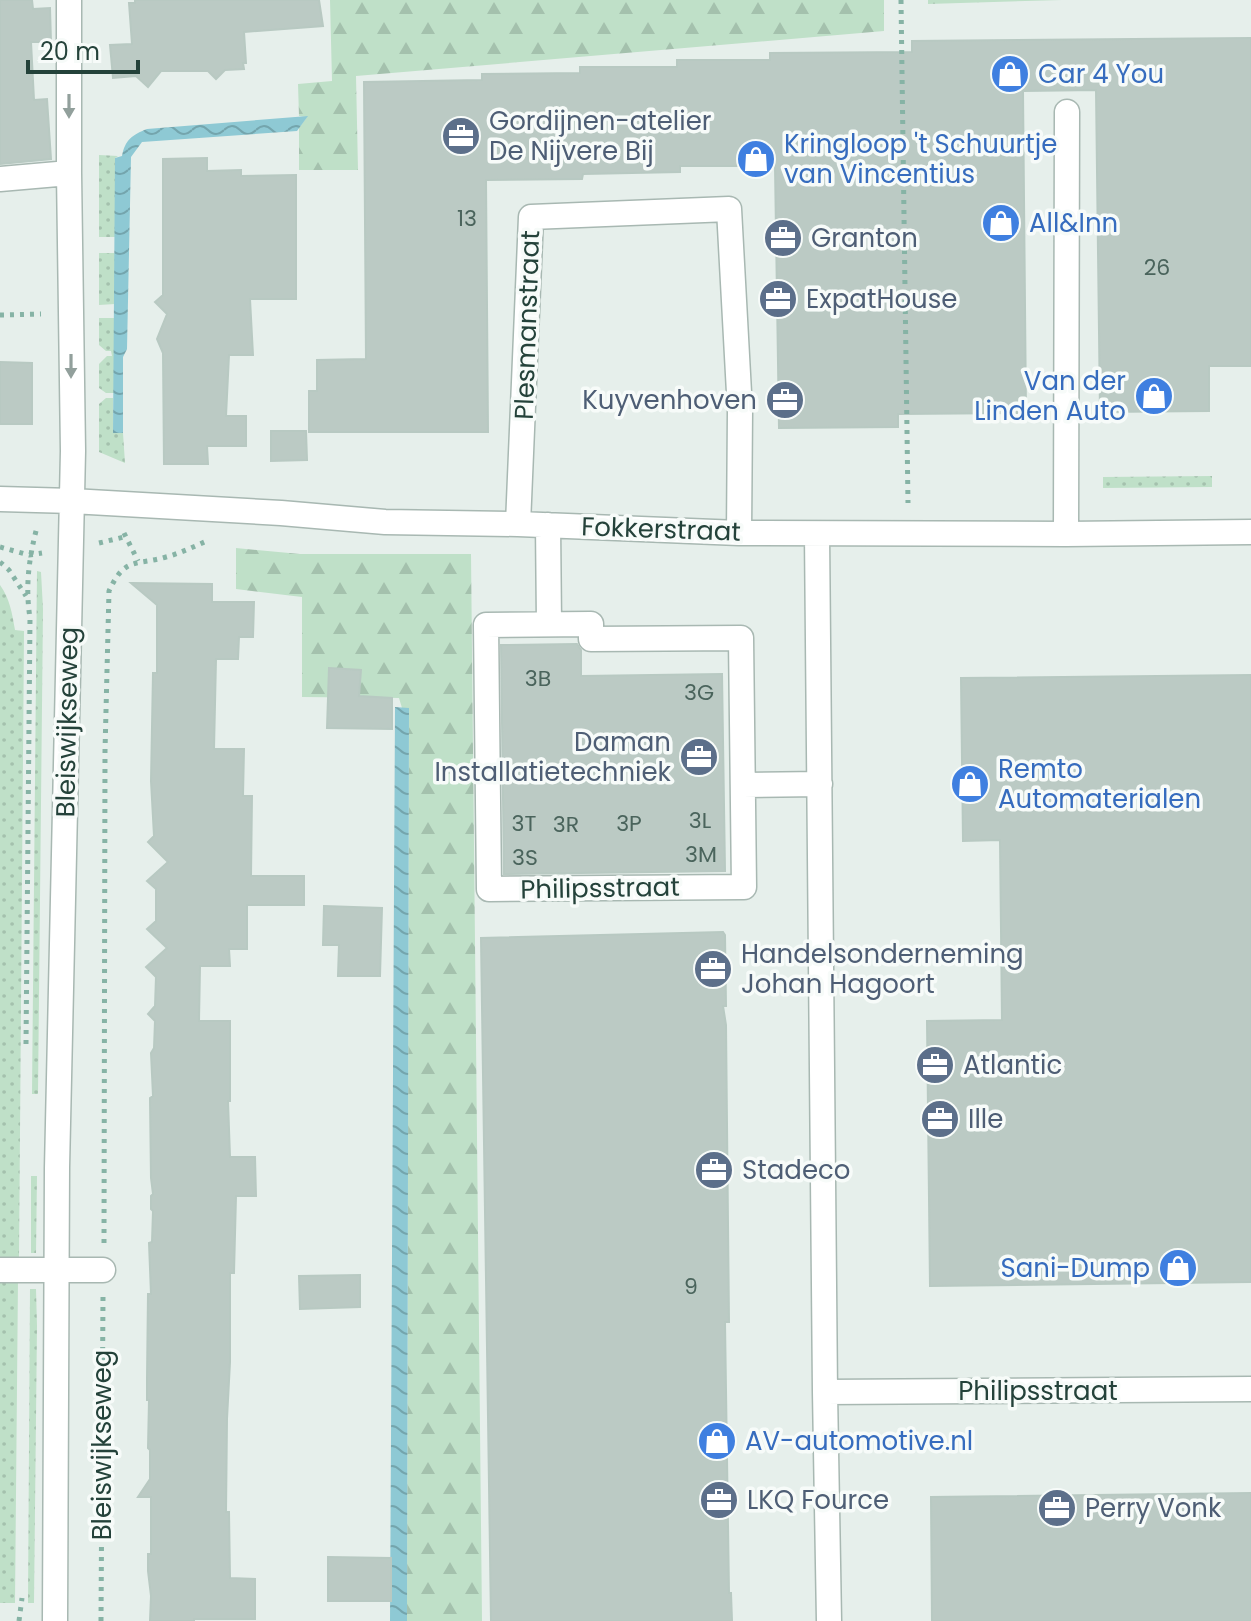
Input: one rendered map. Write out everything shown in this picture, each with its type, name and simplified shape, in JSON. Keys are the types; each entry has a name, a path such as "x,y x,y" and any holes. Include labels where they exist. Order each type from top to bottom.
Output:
{"street":[{"name":"Bleiswijkseweg","path":"55,1621 57,1168 73,451 69,0"},
{"path":"1066,534 1067,112"},
{"path":"0,179 69,173"},
{"name":"Plesmanstraat","path":"518,524 531,217 729,209 740,411 739,533"},
{"name":"Fokkerstraat","path":"0,499 281,513 385,522 739,533 1251,532"},
{"path":"548,525 549,624"},
{"path":"817,534 829,1621"},
{"name":"Philipsstraat","path":"591,624 591,639 741,638 743,785 744,887 489,889 486,625 591,624"},
{"path":"743,785 820,784"},
{"path":"0,1270 103,1270"},
{"name":"Philipsstraat","path":"825,1392 1251,1389"}],"path":[{"path":"901,0 908,534"},
{"path":"0,315 70,314"},
{"name":"Bleiswijkseweg","path":"101,1621 105,751 109,591 115,577 128,565 165,558 213,539"},
{"path":"0,547 29,555"},
{"path":"0,562 9,570 27,599"}],"green space":[{"path":"330,0 884,0 884,31 356,76 358,170 299,170 299,128 307,117 299,116 298,84 332,81"},
{"path":"928,0 1062,0 928,4"},
{"path":"99,155 118,156 115,158 115,237 99,237"},
{"path":"99,253 115,253 115,304 99,305"},
{"path":"99,318 114,318 114,393 106,393 99,388 99,364 107,356 112,356 111,351 99,345"},
{"path":"106,398 113,398 113,432 123,433 125,463 99,452 99,404"},
{"path":"1212,476 1212,487 1103,488 1103,477"},
{"path":"236,548 300,554 471,554 482,1621 407,1621 409,708 402,708 399,698 302,697 302,597 236,589"},
{"path":"37,571 41,572 43,609 38,1094 32,1094"},
{"path":"0,585 12,612 15,630 24,631 19,1258 0,1258"},
{"path":"31,1176 37,1176 36,1253 31,1253"},
{"path":"0,1279 18,1279 15,1603 0,1603"},
{"path":"30,1289 36,1289 37,1326 34,1603 28,1603"}],"water":[{"path":"308,116 297,131 142,142 131,157 123,433 113,433 115,158 122,156 130,139 147,129"},
{"path":"395,707 409,708 407,1621 390,1621"}],"building":[{"path":"0,0 32,0 33,9 50,8 51,42 31,42 34,100 47,99 51,159 0,164"},
{"path":"135,0 319,0 323,26 244,32 244,69 225,70 216,79 208,71 161,71 148,87 136,76 113,78 110,45 132,44 129,3 135,3"},
{"path":"1251,38 1251,366 1209,366 1209,411 1100,412 1096,90 1023,91 1026,413 898,414 898,427 779,428 775,166 680,166 680,172 583,174 582,179 486,180 488,432 309,432 309,391 317,391 317,360 366,359 364,82 482,80 482,74 580,73 580,67 677,67 677,60 770,60 770,53 912,52 912,41"},
{"path":"207,158 207,171 241,170 241,176 296,175 296,299 250,299 253,355 229,355 226,416 246,416 246,446 207,446 208,464 164,464 163,353 157,339 167,314 155,302 163,295 163,159"},
{"path":"0,362 32,363 32,424 0,424"},
{"path":"271,431 306,431 307,460 271,461"},
{"path":"131,583 212,584 212,602 254,602 253,637 239,637 238,659 216,659 214,749 244,749 243,796 252,796 251,876 304,876 304,905 247,905 247,949 229,949 230,966 200,966 199,1021 230,1021 230,1157 255,1157 256,1196 236,1196 234,1273 230,1273 226,1512 229,1512 230,1578 255,1579 255,1619 150,1621 148,1554 151,1554 151,1497 138,1497 150,1479 147,1379 148,1294 151,1294 149,1243 152,1242 153,1194 150,1098 153,1096 151,1053 155,1021 148,1014 155,1006 156,977 146,967 167,948 147,929 156,921 156,889 147,881 168,862 148,842 154,836 151,781 157,605"},
{"path":"577,644 581,650 581,676 722,674 725,871 504,874 501,645"},
{"path":"329,668 361,670 359,696 392,698 392,729 327,728"},
{"path":"1251,675 1251,1282 930,1286 927,1021 1002,1020 1000,840 963,841 961,678"},
{"path":"324,906 382,908 380,976 338,976 339,945 323,945"},
{"path":"723,932 729,1322 725,1322 732,1621 491,1621 481,938"},
{"path":"360,1275 360,1307 300,1309 299,1276"},
{"path":"1251,1493 1251,1621 932,1621 931,1497"},
{"path":"328,1557 391,1558 391,1601 328,1601"}],"place":[{"name":"Car 4 You","path":"1010,74"},
{"name":"Gordijnen-atelier De Nijvere Bij","path":"461,136"},
{"name":"Kringloop 't Schuurtje van Vincentius","path":"756,159"},
{"name":"All&Inn","path":"1001,223"},
{"name":"Granton","path":"783,238"},
{"name":"ExpatHouse","path":"778,299"},
{"name":"Van der Linden Auto","path":"1154,396"},
{"name":"Kuyvenhoven","path":"785,400"},
{"name":"Daman Installatietechniek","path":"699,757"},
{"name":"Remto Automaterialen","path":"970,784"},
{"name":"Handelsonderneming Johan Hagoort","path":"713,969"},
{"name":"Atlantic","path":"935,1065"},
{"name":"Ille","path":"940,1119"},
{"name":"Stadeco","path":"714,1170"},
{"name":"Sani-Dump","path":"1178,1268"},
{"name":"AV-automotive.nl","path":"717,1441"},
{"name":"LKQ Fource","path":"719,1500"},
{"name":"Perry Vonk","path":"1057,1508"}]}
